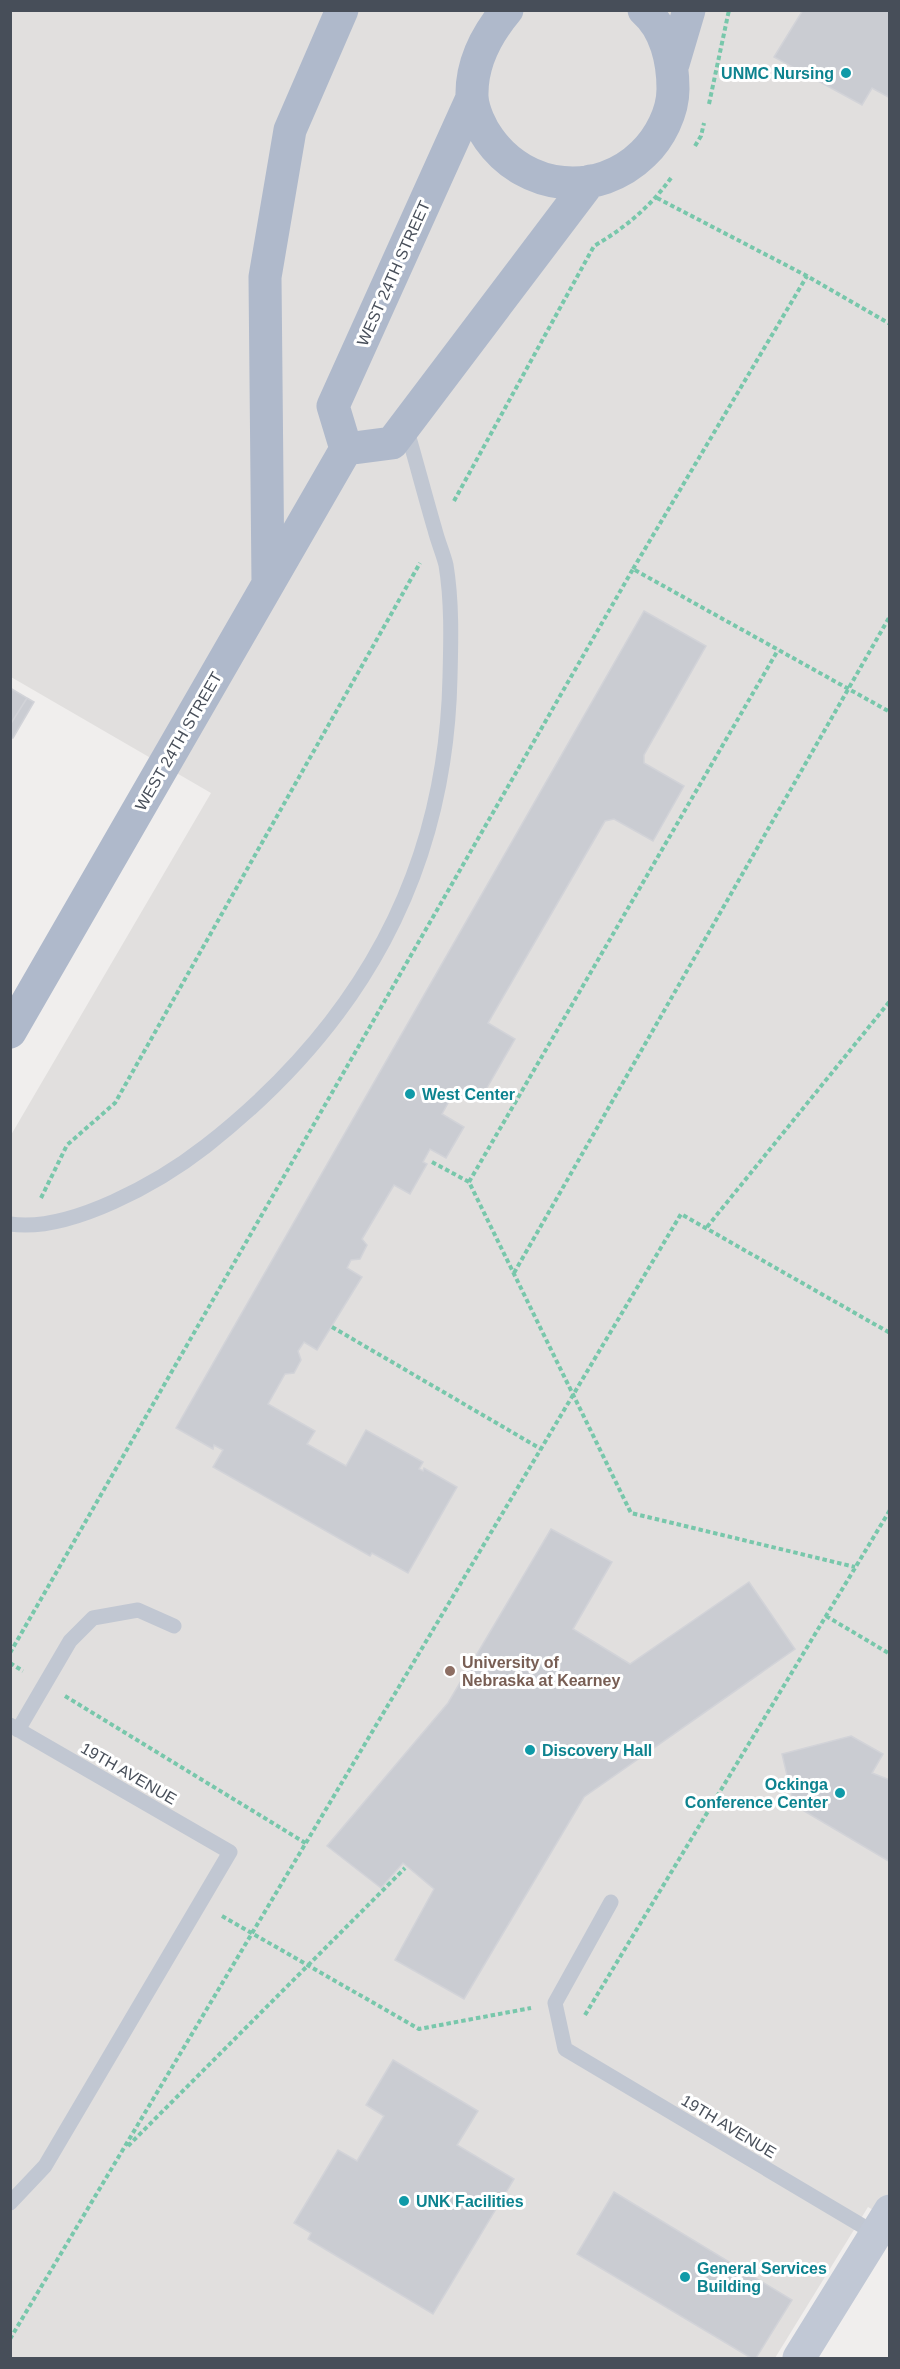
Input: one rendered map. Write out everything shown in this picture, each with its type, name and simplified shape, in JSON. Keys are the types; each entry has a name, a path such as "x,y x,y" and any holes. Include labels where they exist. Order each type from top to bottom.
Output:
{"main road":[{"path":"268,585 265,277 290,130 342,10"},
{"path":"507,10 492,28 478,54 472,98 482,128 499,152 521,170 548,181 576,184 604,179 630,166 651,146 666,121 673,93 673,64 689,10"},
{"path":"644,10 663,37 673,64"},
{"name":"WEST 24TH STREET","path":"10,1032 346,449 333,406 472,98"},
{"path":"346,449 392,443 590,182"}],"street":[{"path":"799,2358 883,2223"}],"lane":[{"path":"10,1224 27,1226 92,1211 134,1192 194,1155 243,1117 293,1069 336,1017 373,961 400,913 431,823 446,743 450,679 450,600 444,558 406,426"},
{"path":"14,1727 45,1684 70,1641 93,1618 138,1610 174,1626"},
{"name":"19TH AVENUE","path":"14,1727 230,1852 199,1904"},
{"path":"565,2049 555,2003 611,1902"},
{"path":"10,2203 45,2166 199,1904"},
{"name":"19TH AVENUE","path":"565,2049 883,2223"}],"path":[{"path":"689,154 701,136 729,10"},
{"path":"27,1226 67,1145 115,1103 436,534 594,246 623,229 657,198 676,171"},
{"path":"657,198 807,276 890,324"},
{"path":"10,1653 633,569 807,276"},
{"path":"633,569 890,712"},
{"path":"514,1273 890,616"},
{"path":"469,1182 778,650"},
{"path":"707,1227 890,1000"},
{"path":"432,1162 469,1182 631,1513 855,1567"},
{"path":"10,2339 681,1214 890,1333"},
{"path":"332,1327 541,1449"},
{"path":"565,2049 890,1510"},
{"path":"826,1616 890,1654"},
{"path":"10,1663 307,1844"},
{"path":"122,2152 405,1868"},
{"path":"199,1904 254,1933 419,2029 555,2003"}],"shaded area":[{"name":"University of Nebraska at Kearney","path":"11,11 889,11 889,2219 868,2207 775,2358 11,2358 11,1135 211,793 11,677"}],"building":[{"name":"UNMC Nursing","path":"803,10 890,10 890,98 872,88 862,105 774,57"},
{"name":"West Center","path":"644,611 706,646 644,755 644,763 684,786 653,841 614,819 605,821 488,1023 515,1039 480,1100 457,1087 442,1114 464,1127 446,1158 430,1149 423,1162 427,1164 410,1194 394,1185 362,1239 367,1245 360,1259 351,1260 347,1268 362,1277 317,1350 304,1342 298,1351 301,1360 294,1373 285,1374 268,1404 315,1431 307,1444 346,1466 366,1430 423,1462 419,1469 423,1471 424,1468 457,1487 408,1573 372,1553 370,1556 213,1467 223,1450 214,1445 213,1449 176,1428"},
{"path":"10,688 27,698 10,725"},
{"path":"27,698 34,702 13,738 10,738 10,725"},
{"name":"Discovery Hall","path":"551,1529 612,1562 573,1629 630,1664 749,1582 795,1649 584,1797 464,1999 395,1960 434,1889 403,1863 381,1888 327,1846 448,1703"},
{"name":"Ockinga Conference Center","path":"851,1736 883,1754 872,1773 890,1780 890,1862 794,1805 782,1754"},
{"name":"UNK Facilities","path":"393,2060 478,2111 457,2145 514,2179 433,2314 308,2239 311,2233 294,2223 338,2150 357,2161 384,2116 366,2105"},
{"name":"General Services Building","path":"614,2192 792,2300 756,2358 751,2358 577,2254"}],"place":[{"name":"UNMC Nursing","path":"846,73"},
{"name":"West Center","path":"410,1094"},
{"name":"University of Nebraska at Kearney","path":"450,1671"},
{"name":"Discovery Hall","path":"530,1750"},
{"name":"Ockinga Conference Center","path":"840,1793"},
{"name":"UNK Facilities","path":"404,2201"},
{"name":"General Services Building","path":"685,2277"}]}
